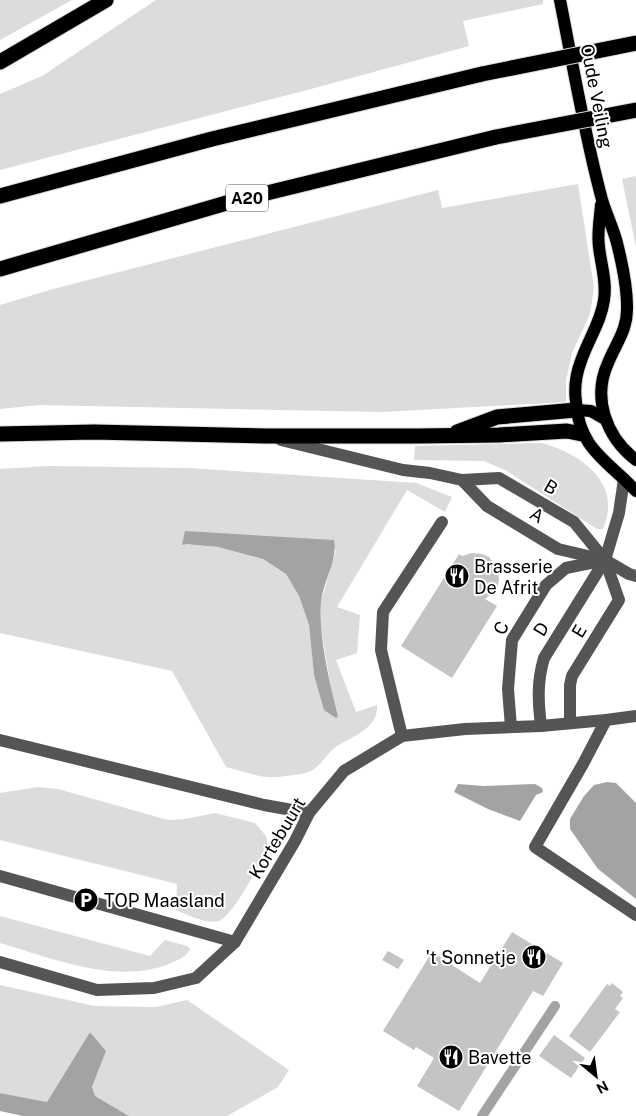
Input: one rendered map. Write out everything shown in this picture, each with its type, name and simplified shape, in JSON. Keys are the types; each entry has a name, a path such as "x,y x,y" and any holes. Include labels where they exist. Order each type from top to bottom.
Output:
{"highway":[{"path":"0,62 106,0"},
{"path":"0,196 212,139 482,74 636,43"},
{"name":"A20","path":"0,269 230,202 496,136 636,110"},
{"path":"449,436 497,417 576,410"},
{"path":"0,434 94,432 267,436 449,436 567,431 582,434"}],"main road":[{"name":"Oude Veiling","path":"560,0 587,138 601,198 617,243 624,278 627,306 622,337 608,362 601,385 601,398 605,418"},
{"name":"Oude Veiling","path":"582,434 576,410 577,372 603,306 604,271 598,245 601,198"},
{"path":"576,410 591,411 605,418 620,444 636,460"},
{"path":"582,434 594,450 636,491"}],"street":[{"name":"B","path":"267,436 402,470 430,473 462,480 500,478 574,522 604,560"},
{"name":"D","path":"541,726 538,704 538,676 544,658 604,560 619,513 624,479"},
{"name":"A","path":"462,480 487,506 558,548 604,560"},
{"path":"402,736 381,650 383,612 442,522"},
{"path":"604,560 636,576"},
{"name":"E","path":"570,722 569,694 572,676 619,600 604,560"},
{"name":"C","path":"511,726 508,689 512,640 546,586 566,568 604,560"},
{"name":"Kortebuurt","path":"0,962 97,990 154,988 196,978 235,942 295,841 309,813 344,771 402,736 465,729 541,726 636,716"},
{"path":"606,720 584,764 535,847 636,914"},
{"path":"0,740 264,805 309,813"},
{"path":"0,876 235,942"}],"shaded area":[{"path":"0,0 72,0 0,40"},
{"path":"156,0 543,0 543,4 463,21 469,46 0,170 0,94 42,76"},
{"path":"636,176 636,247 622,179"},
{"path":"578,184 594,288 590,314 572,353 566,381 566,402 382,412 39,405 0,409 0,305 53,289 438,190 442,208"},
{"path":"542,443 557,448 584,463 603,484 607,498 608,513 603,529 597,529 507,471 484,461 414,460 415,446"},
{"path":"48,466 190,468 416,483 452,497 445,512 407,490 337,607 360,615 357,653 336,660 356,712 377,705 377,713 374,720 357,735 333,749 319,765 310,771 286,776 267,777 226,767 172,671 0,633 0,469","holes":["186,544 336,550 321,601 320,623 336,717 314,675 309,625 299,596 286,574 263,559 218,547"]},
{"path":"185,531 334,540 334,556 322,594 321,629 325,659 338,716 336,718 324,710 314,675 309,625 299,596 286,574 263,559 218,547 182,545"},
{"path":"607,782 616,783 636,803 636,899 598,869 570,829 570,819 584,796 594,785"},
{"path":"458,784 484,786 535,784 542,788 543,792 536,795 520,821 488,809 454,792"},
{"path":"37,787 58,789 168,820 185,819 215,813 255,823 266,836 268,845 250,881 224,918 213,922 202,920 176,910 177,884 0,840 0,793"},
{"path":"0,916 150,956 165,940 187,946 190,949 184,957 178,960 148,970 106,971 62,962 0,943"},
{"path":"0,985 95,1006 156,1007 187,1000 289,1070 278,1087 227,1116 129,1116 95,1096 92,1087 106,1051 90,1032 47,1102 0,1093"},
{"path":"90,1032 106,1051 92,1087 95,1096 129,1116 23,1116 0,1111 0,1093 47,1102"}],"building":[{"path":"472,553 489,557 498,569 499,580 497,588 485,599 497,606 452,678 401,646 459,554 462,556"},
{"path":"512,932 563,963 543,996 533,991 459,1111 417,1086 434,1058 416,1047 414,1050 383,1031 432,952 480,983"},
{"path":"388,951 404,960 398,969 382,960"},
{"path":"612,983 623,992 620,996 623,998 615,1009 620,1012 590,1052 569,1036 607,984 610,986"},
{"path":"554,1035 585,1058 571,1078 539,1056"}],"waterway":[{"path":"482,1116 555,1006"}],"place":[{"name":"Brasserie De Afrit","path":"457,576"},
{"name":"TOP Maasland","path":"86,900"},
{"name":"'t Sonnetje","path":"534,957"},
{"name":"Bavette","path":"451,1057"}]}
